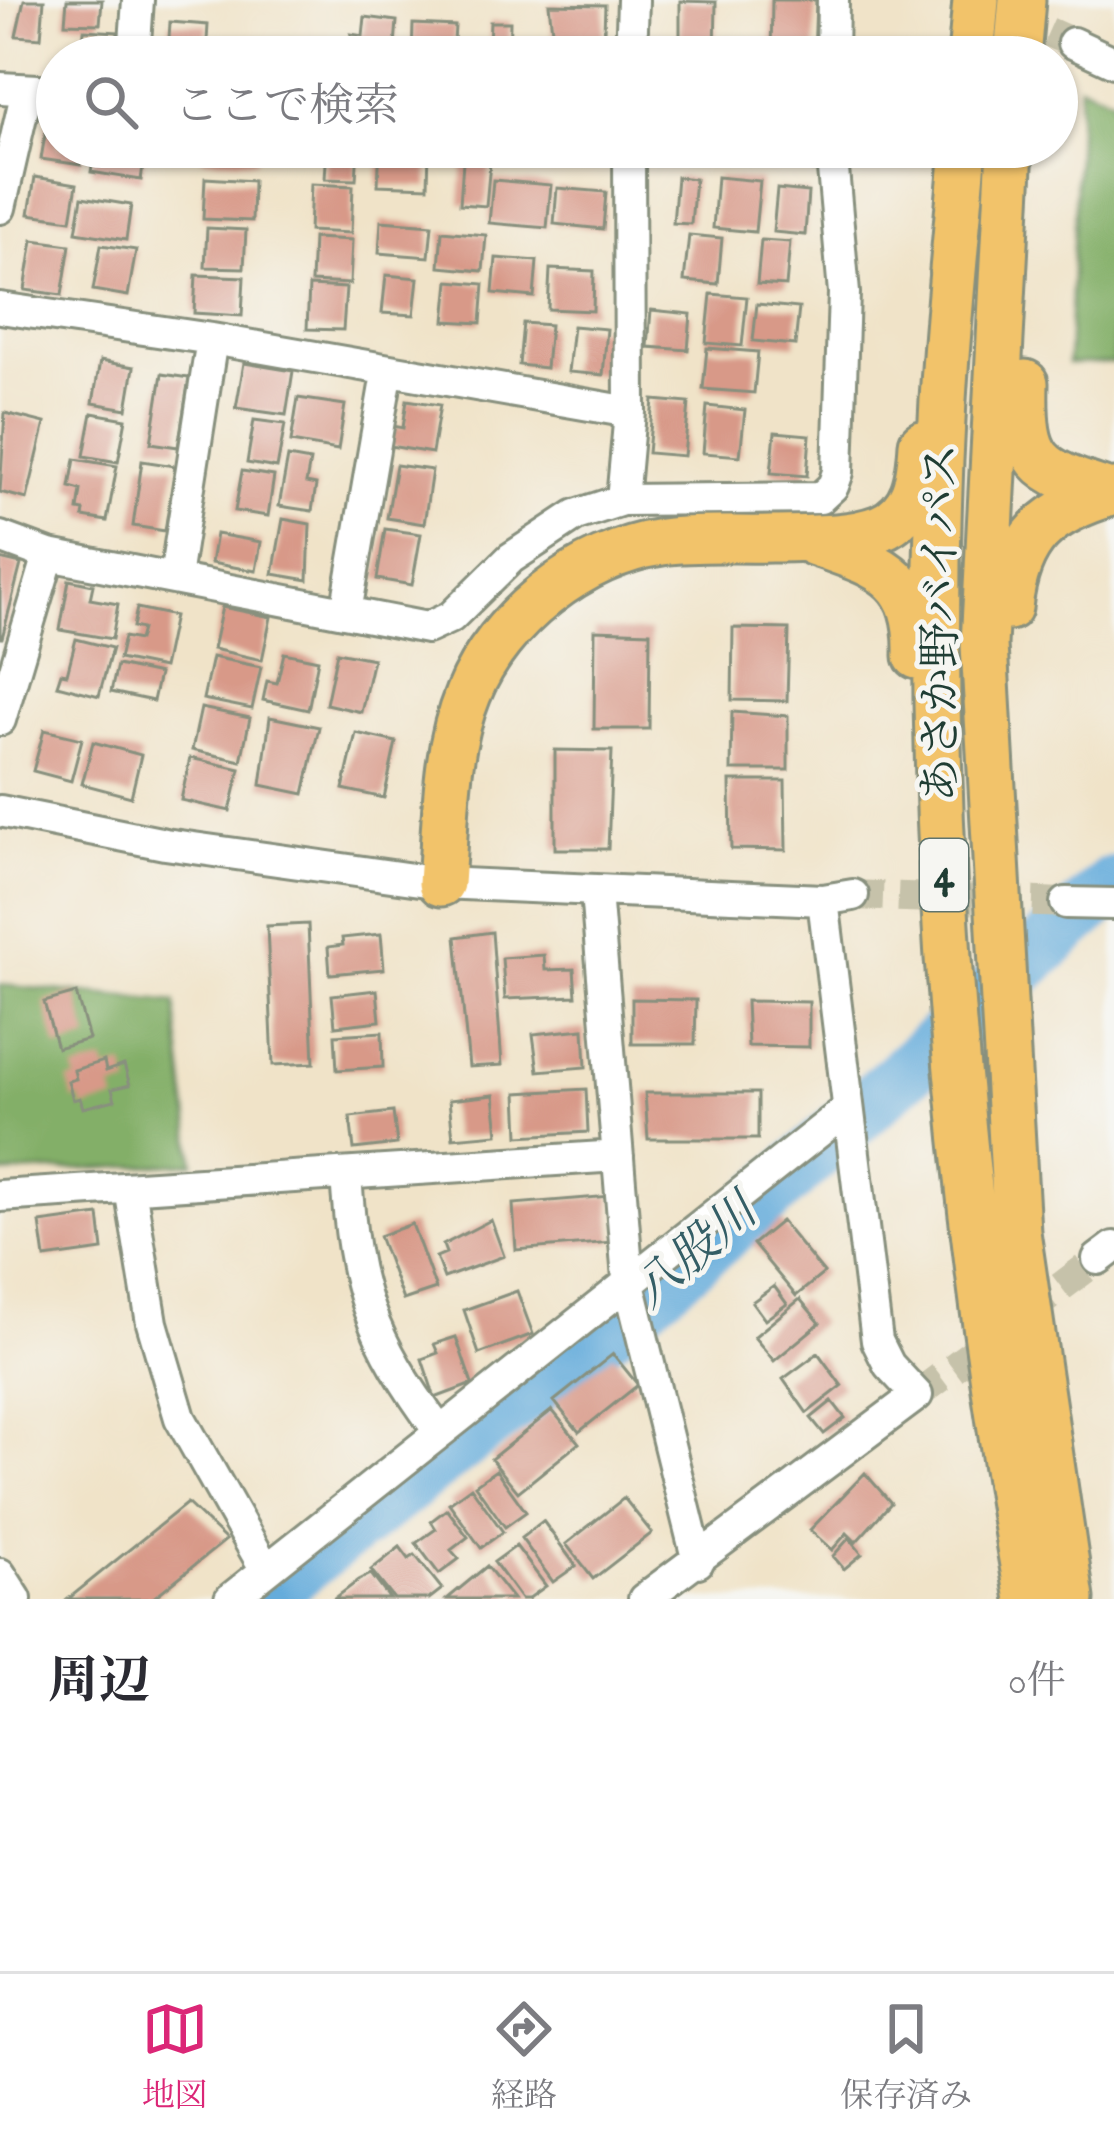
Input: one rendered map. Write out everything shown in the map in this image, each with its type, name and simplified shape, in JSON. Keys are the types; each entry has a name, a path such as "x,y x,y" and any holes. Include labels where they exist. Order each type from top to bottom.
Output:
{"highway":[{"path":"941,36 944,0"},
{"path":"973,36 976,0"},
{"path":"1019,36 1022,0"},
{"path":"441,883 458,728 468,692 520,619 591,566 642,546 802,538 880,528 908,505 920,478 933,168"},
{"name":"あさか野バイパス","path":"962,168 943,402 939,576 948,963 1071,1599"},
{"name":"あさか野バイパス","path":"1010,168 984,645 989,1157 1029,1599"},
{"path":"1014,168 1027,263 1024,436 1034,461 1056,476 1112,493"},
{"path":"802,538 882,567 909,598 918,631 915,799 938,1082 989,1157 1027,1084 1015,935 1020,745 1008,604 1018,553 1046,521 1112,493"}],"street":[{"path":"135,36 138,0"},
{"path":"632,36 633,0"},
{"path":"832,36 833,0"},
{"path":"1078,45 1114,62"},
{"path":"0,208 28,90"},
{"path":"622,500 630,412 629,168"},
{"path":"0,537 49,555 436,627 512,558 576,515 622,500 820,498 833,487 844,293 832,168"},
{"path":"0,308 212,339 387,374 630,412"},
{"path":"176,577 212,339"},
{"path":"346,612 387,374"},
{"path":"0,720 49,555"},
{"path":"0,812 95,833 441,883 838,897 845,1111 878,1341 890,1365 917,1395 644,1599"},
{"path":"596,892 628,1280 698,1562"},
{"path":"1066,903 1114,904"},
{"path":"230,1599 845,1111"},
{"path":"0,1196 618,1156"},
{"path":"346,1174 355,1275 369,1316 389,1360 439,1431"},
{"path":"130,1188 152,1323 180,1418 266,1570"},
{"path":"0,1574 16,1599"}],"green space":[{"path":"1080,85 1114,99 1114,363 1068,364"},
{"path":"0,985 175,1002 194,1163 0,1174"}],"building":[{"path":"24,0 44,0 41,36 16,36"},
{"path":"67,0 102,0 100,24 65,23"},
{"path":"772,0 816,0 815,36 771,36"},
{"path":"680,1 716,2 715,36 680,36"},
{"path":"549,4 605,5 604,36 553,36"},
{"path":"365,17 397,21 396,36 363,36"},
{"path":"170,22 208,25 207,36 169,36"},
{"path":"490,22 510,22 510,36 489,36"},
{"path":"413,24 455,26 454,36 413,36"},
{"path":"84,30 118,32 118,36 84,36"},
{"path":"92,168 143,168 141,180 91,172"},
{"path":"326,168 357,168 356,180 325,179"},
{"path":"379,168 428,168 428,187 378,185"},
{"path":"463,168 490,168 486,206 460,204"},
{"path":"35,177 77,184 71,220 29,214"},
{"path":"677,177 695,179 691,224 673,223"},
{"path":"717,177 760,181 755,232 713,228"},
{"path":"205,178 253,181 252,221 203,219"},
{"path":"493,180 551,185 547,228 489,223"},
{"path":"311,184 353,186 351,233 309,231"},
{"path":"557,188 606,192 603,229 554,224"},
{"path":"777,189 808,192 805,235 773,232"},
{"path":"82,197 131,205 126,240 76,232"},
{"path":"381,221 432,225 429,257 379,253"},
{"path":"207,228 246,230 244,268 205,267"},
{"path":"442,231 486,235 483,271 439,267"},
{"path":"689,235 722,238 718,284 684,281"},
{"path":"313,238 352,240 350,284 311,282"},
{"path":"33,240 70,245 62,295 25,290"},
{"path":"761,240 790,242 786,286 757,284"},
{"path":"101,245 136,250 128,296 93,290"},
{"path":"496,258 537,261 534,297 493,293"},
{"path":"550,269 594,271 593,311 548,309"},
{"path":"196,275 244,277 242,316 194,313"},
{"path":"386,275 418,278 414,315 382,313"},
{"path":"449,281 484,284 481,323 445,321"},
{"path":"309,286 346,288 343,330 307,329"},
{"path":"711,294 747,297 742,346 706,343"},
{"path":"757,304 799,308 795,345 753,341"},
{"path":"651,310 691,314 688,350 648,347"},
{"path":"523,323 550,325 546,368 519,365"},
{"path":"573,326 607,329 603,375 568,372"},
{"path":"707,348 758,352 754,393 703,389"},
{"path":"100,361 134,367 127,409 93,403"},
{"path":"244,363 293,371 286,415 236,408"},
{"path":"162,374 189,378 178,447 151,443"},
{"path":"298,398 345,405 338,450 291,442"},
{"path":"407,400 440,405 432,453 390,446 393,426 403,428"},
{"path":"653,400 689,403 684,456 648,453"},
{"path":"707,406 745,410 740,456 703,453"},
{"path":"5,413 45,423 27,499 0,492"},
{"path":"92,413 126,419 118,462 84,456"},
{"path":"254,420 285,424 277,468 247,463"},
{"path":"775,432 810,435 807,476 771,473"},
{"path":"288,457 310,461 306,483 316,485 312,511 279,506"},
{"path":"75,459 117,466 107,521 83,517 84,511 78,510 81,490 70,487"},
{"path":"142,461 175,466 165,531 133,526"},
{"path":"396,465 432,470 424,524 387,518"},
{"path":"242,471 274,476 268,516 235,511"},
{"path":"283,519 310,524 308,580 273,574"},
{"path":"385,529 421,534 412,585 377,579"},
{"path":"216,534 261,542 256,571 211,563"},
{"path":"0,559 21,564 2,638 0,638"},
{"path":"69,580 93,585 90,599 118,604 112,639 60,630"},
{"path":"222,607 271,617 262,660 213,649"},
{"path":"137,608 174,616 163,668 119,659 124,637 139,640 142,629 133,627"},
{"path":"733,628 789,629 787,701 732,700"},
{"path":"595,630 650,632 649,729 594,729"},
{"path":"76,639 112,648 99,696 57,685 61,673 67,674"},
{"path":"337,652 373,659 361,712 326,704"},
{"path":"284,653 318,660 308,710 263,700 267,681 277,683"},
{"path":"212,657 261,667 252,709 203,699"},
{"path":"117,665 159,674 153,701 111,692"},
{"path":"201,708 250,718 241,761 192,750"},
{"path":"732,712 788,716 788,770 731,770"},
{"path":"270,717 319,727 304,794 261,785"},
{"path":"44,730 82,739 71,781 33,771"},
{"path":"356,733 396,742 384,798 343,789"},
{"path":"93,742 141,755 131,797 82,784"},
{"path":"555,750 612,751 608,849 555,849"},
{"path":"190,758 240,769 230,811 181,800"},
{"path":"730,781 785,781 786,850 731,849"},
{"path":"308,924 314,1063 273,1065 267,926"},
{"path":"492,932 502,1065 469,1067 456,937"},
{"path":"381,934 384,969 330,974 328,947 343,945 342,938"},
{"path":"544,955 545,970 574,969 576,996 505,999 502,958"},
{"path":"377,990 380,1021 335,1026 332,995"},
{"path":"76,993 89,1039 57,1048 44,1002"},
{"path":"632,999 696,1000 695,1044 632,1044"},
{"path":"746,1001 809,1002 809,1047 748,1046"},
{"path":"584,1029 586,1067 538,1071 533,1034"},
{"path":"382,1032 383,1067 337,1070 335,1035"},
{"path":"104,1061 106,1071 124,1065 130,1085 112,1089 115,1100 83,1108 80,1098 73,1100 68,1081 76,1079 74,1070"},
{"path":"586,1089 588,1132 519,1136 517,1093"},
{"path":"645,1093 758,1093 758,1139 648,1139"},
{"path":"494,1095 498,1134 453,1138 449,1100"},
{"path":"393,1112 397,1144 354,1149 350,1117"},
{"path":"610,1196 613,1242 516,1250 513,1204"},
{"path":"99,1215 103,1250 45,1258 40,1223"},
{"path":"491,1220 504,1256 444,1278 436,1257 446,1253 443,1245"},
{"path":"781,1221 824,1273 796,1296 753,1244"},
{"path":"412,1224 436,1289 403,1300 379,1236"},
{"path":"774,1286 787,1304 765,1320 752,1302"},
{"path":"517,1291 533,1334 479,1354 464,1310"},
{"path":"800,1299 820,1323 774,1361 754,1337"},
{"path":"456,1337 472,1384 435,1398 422,1359 438,1353 434,1344"},
{"path":"818,1353 842,1386 807,1413 783,1379"},
{"path":"613,1354 638,1385 579,1432 554,1401"},
{"path":"832,1401 845,1418 824,1434 811,1418"},
{"path":"552,1410 579,1443 518,1492 491,1459"},
{"path":"496,1470 526,1512 505,1527 475,1485"},
{"path":"865,1473 891,1503 856,1542 847,1533 832,1550 810,1530"},
{"path":"471,1487 503,1532 481,1548 449,1503"},
{"path":"624,1498 652,1533 593,1579 566,1544"},
{"path":"187,1503 226,1540 152,1599 68,1599"},
{"path":"447,1509 468,1537 451,1550 459,1559 439,1574 416,1543 436,1529 431,1521"},
{"path":"543,1521 576,1566 553,1582 521,1538"},
{"path":"849,1538 862,1554 844,1569 833,1556"},
{"path":"516,1546 546,1586 528,1599 521,1599 494,1562"},
{"path":"400,1547 409,1559 415,1555 442,1589 429,1599 394,1599 371,1570"},
{"path":"487,1566 513,1599 447,1599"},
{"path":"371,1574 390,1599 334,1599 359,1580"}],"waterway":[{"name":"八股川","path":"260,1599 618,1322 754,1208 1114,884"}],"tunnel":[{"path":"1007,14 1057,36"},
{"path":"853,895 1066,903"},
{"path":"917,1395 1098,1259"}]}
